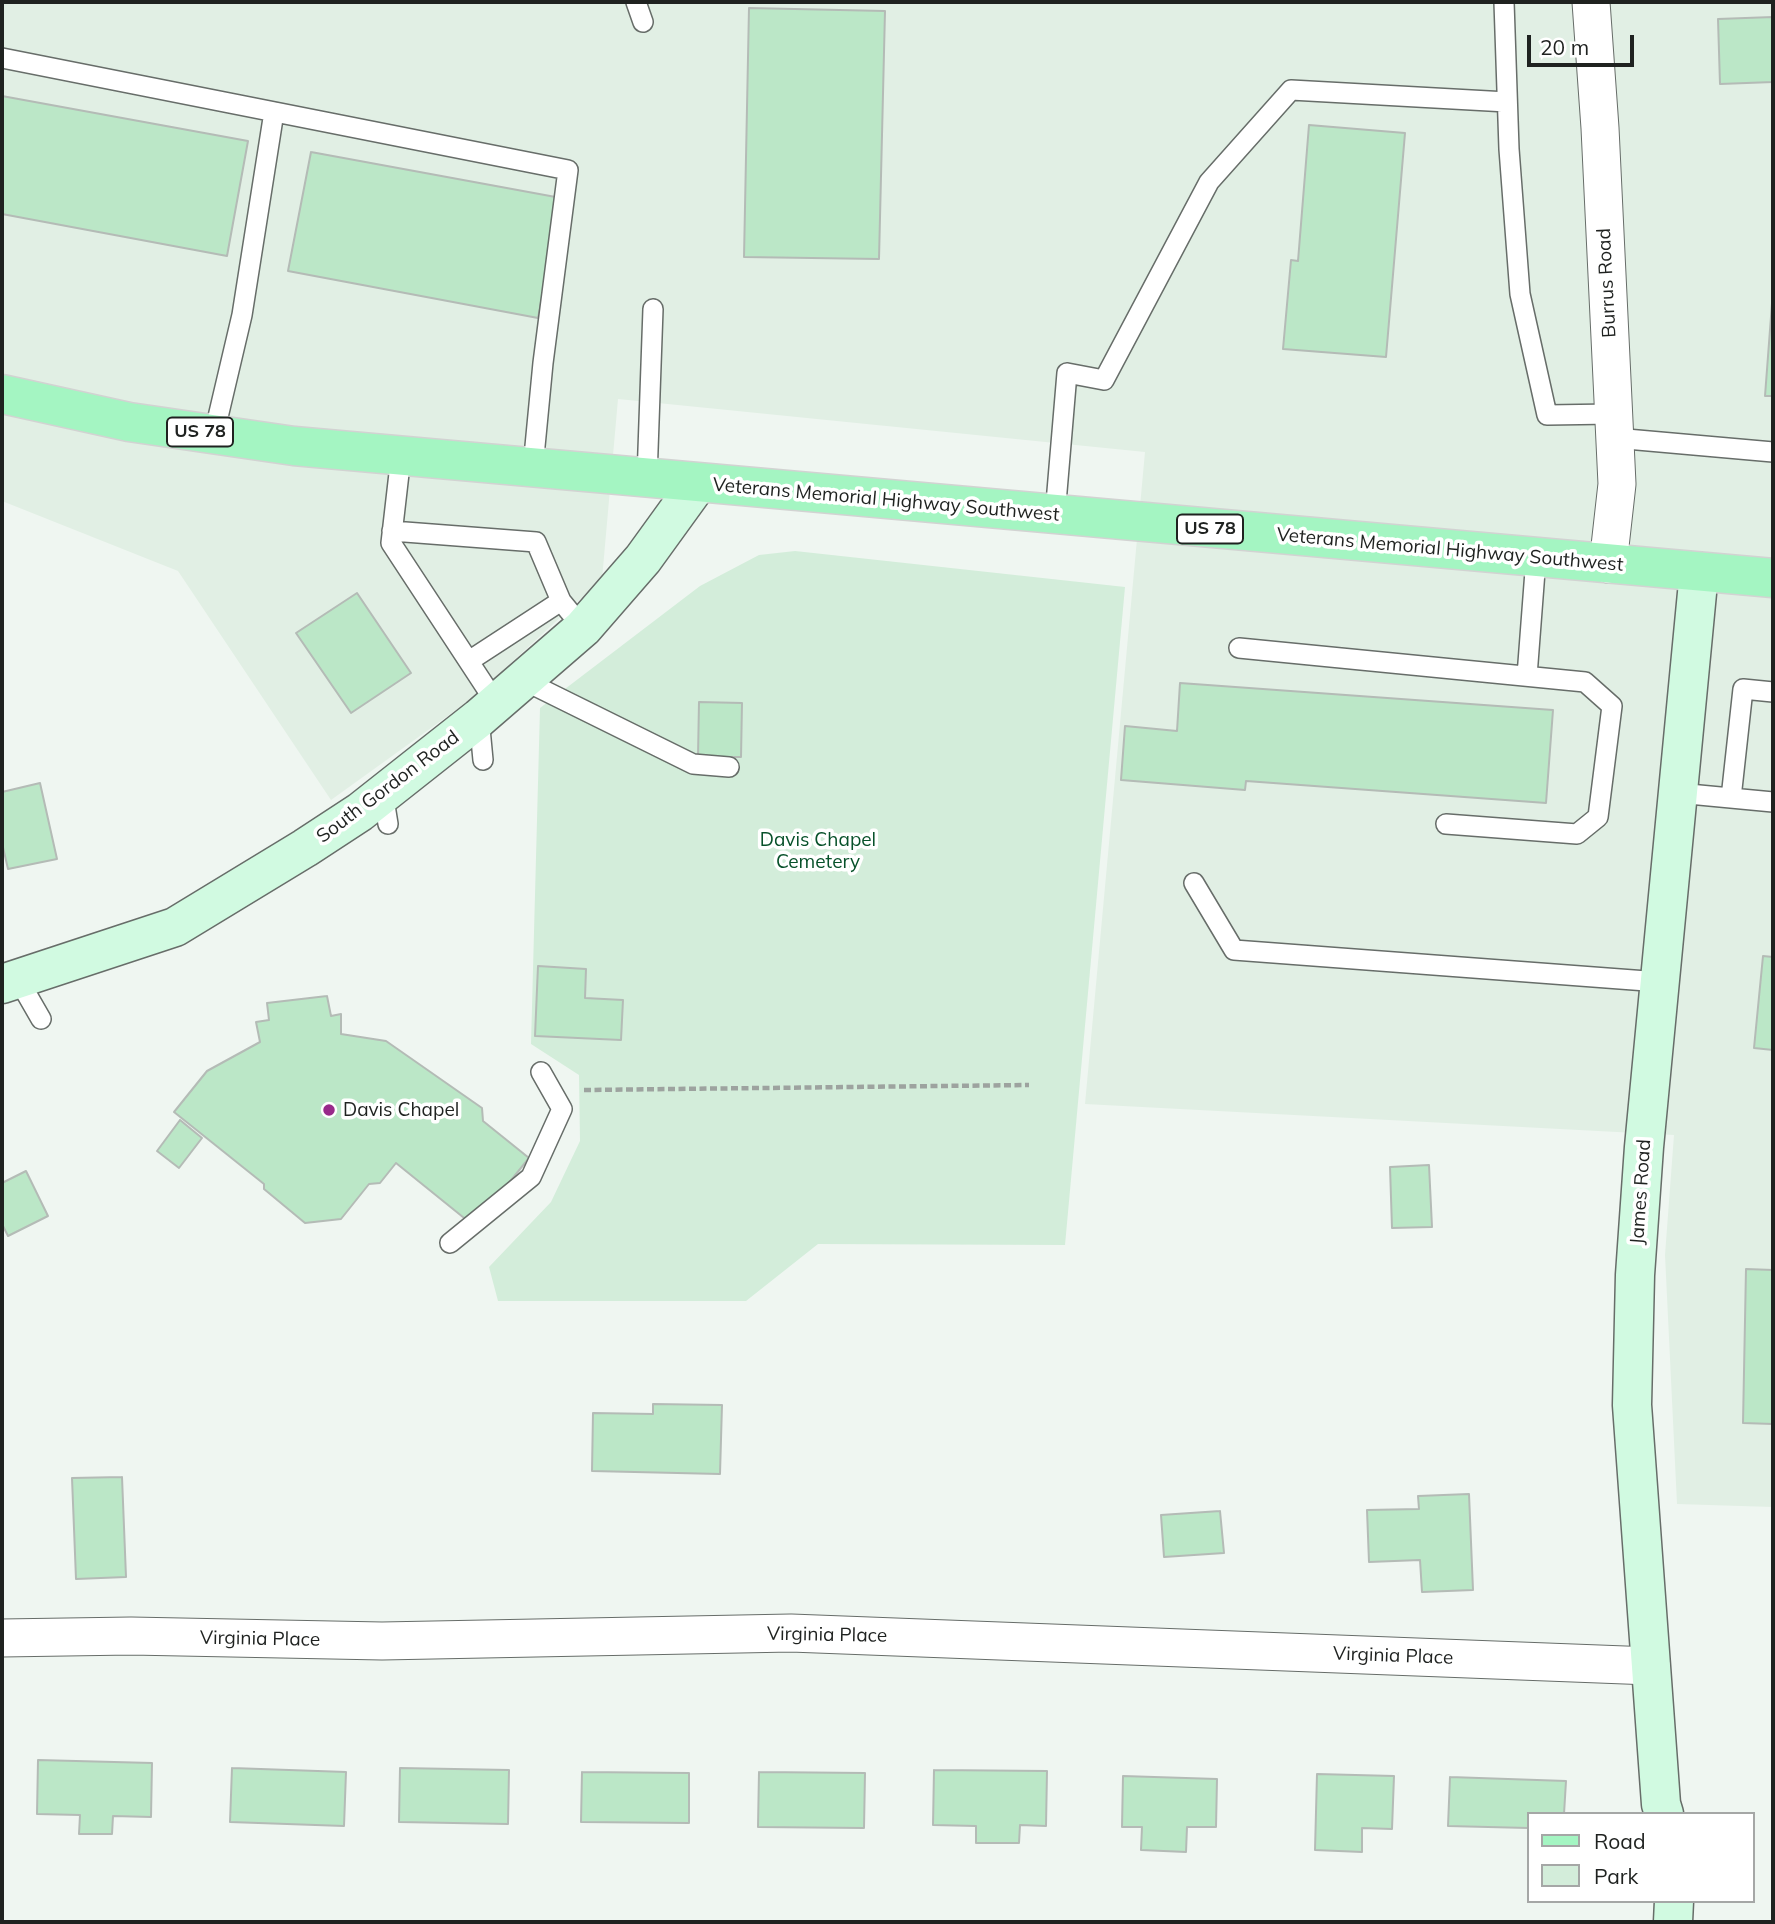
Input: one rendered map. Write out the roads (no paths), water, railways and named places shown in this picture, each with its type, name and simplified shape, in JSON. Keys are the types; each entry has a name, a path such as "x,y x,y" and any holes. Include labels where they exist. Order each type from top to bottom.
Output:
{"main road":[{"name":"Veterans Memorial Highway Southwest","path":"2,394 129,422 294,446 1773,578"}],"street":[{"name":"Burrus Road","path":"1591,2 1600,128 1616,484 1608,564"},
{"name":"South Gordon Road","path":"10,982 175,927 305,848 386,809 499,700 572,614 643,559 698,483"},
{"name":"James Road","path":"1663,1812 1632,1405 1635,1275 1644,1147 1699,572"},
{"name":"Virginia Place","path":"2,1638 131,1636 382,1641 791,1633 1651,1666"},
{"path":"1673,1922 1674,1903"}],"lane":[{"path":"636,2 643,22"},
{"path":"1504,2 1507,102 1520,294 1547,415 1773,452"},
{"path":"2,58 568,170 543,363 533,467"},
{"path":"1055,515 1067,373 1104,380 1209,182 1291,90 1507,102"},
{"path":"214,434 243,315 274,112"},
{"path":"647,478 653,309"},
{"path":"401,456 391,543 468,661 499,700 693,764 729,767"},
{"path":"392,531 536,541 572,614 468,661"},
{"path":"1527,676 1536,558"},
{"path":"1239,648 1585,682 1612,706 1598,817 1577,834 1446,824"},
{"path":"1731,798 1743,689 1773,692"},
{"path":"483,760 499,700"},
{"path":"1678,793 1773,802"},
{"path":"1194,883 1234,950 1660,982"},
{"path":"10,982 41,1019"},
{"path":"450,1243 531,1177 562,1109 541,1072"}],"place":[{"name":"Davis Chapel","path":"329,1110"}],"park label":[{"name":"Davis Chapel Cemetery","path":"818,851"}]}
